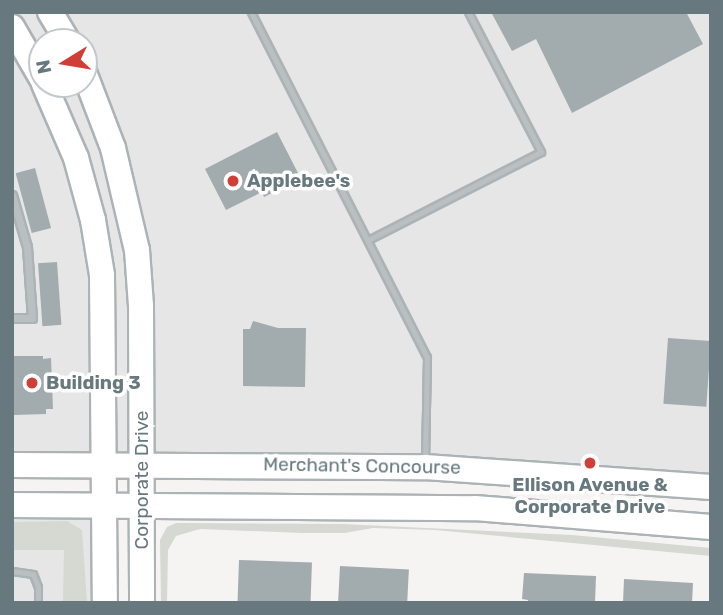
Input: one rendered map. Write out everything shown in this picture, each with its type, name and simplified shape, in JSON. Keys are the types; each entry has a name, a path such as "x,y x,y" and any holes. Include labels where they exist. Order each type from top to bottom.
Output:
{"street":[{"path":"50,12 60,28"},
{"name":"Corporate Drive","path":"12,27 28,55"},
{"name":"Corporate Drive","path":"50,98 76,158 100,254 103,293 105,603"},
{"name":"Corporate Drive","path":"96,98 118,166 137,250 141,306 142,603"},
{"path":"12,195 27,247 32,318 12,318"},
{"name":"Merchant's Concourse","path":"12,465 425,467 711,487"},
{"path":"422,507 425,467"},
{"name":"Merchant's Concourse","path":"12,505 422,507 521,511 711,527"}],"lane":[{"path":"251,12 427,357 425,467"},
{"path":"368,240 541,152 468,12"},
{"path":"12,571 33,574 38,587 38,603"}],"shaded area":[{"path":"12,12 711,12 711,487 12,465"},
{"path":"12,505 105,505 105,603 12,603"},
{"path":"67,521 82,530 87,603 63,603 64,550 12,550 12,522"},
{"path":"176,523 343,524 572,535 711,548 711,556 435,530 373,528 345,533 302,533 200,529 176,536 168,550 167,603 161,603 160,540 167,527"}],"building":[{"path":"491,12 686,12 703,44 572,113 536,39 512,51"},
{"path":"277,132 298,173 279,183 282,188 264,197 262,192 226,210 205,169"},
{"path":"35,168 51,228 32,233 16,173"},
{"path":"57,262 61,325 42,326 38,263"},
{"path":"253,321 278,328 306,328 305,387 243,386 243,329 250,329"},
{"path":"668,338 711,341 706,407 663,404"},
{"name":"Building 3","path":"12,356 51,358 53,409 46,409 46,414 14,415"},
{"path":"239,560 312,563 311,603 237,603"},
{"path":"340,566 409,570 407,603 338,603"},
{"path":"524,573 596,576 595,603 528,603 528,600 522,599"},
{"path":"624,579 693,583 692,603 623,603"}],"place":[{"name":"Applebee's","path":"233,181"},
{"name":"Building 3","path":"32,383"},
{"name":"Ellison Avenue & Corporate Drive","path":"590,463"}]}
